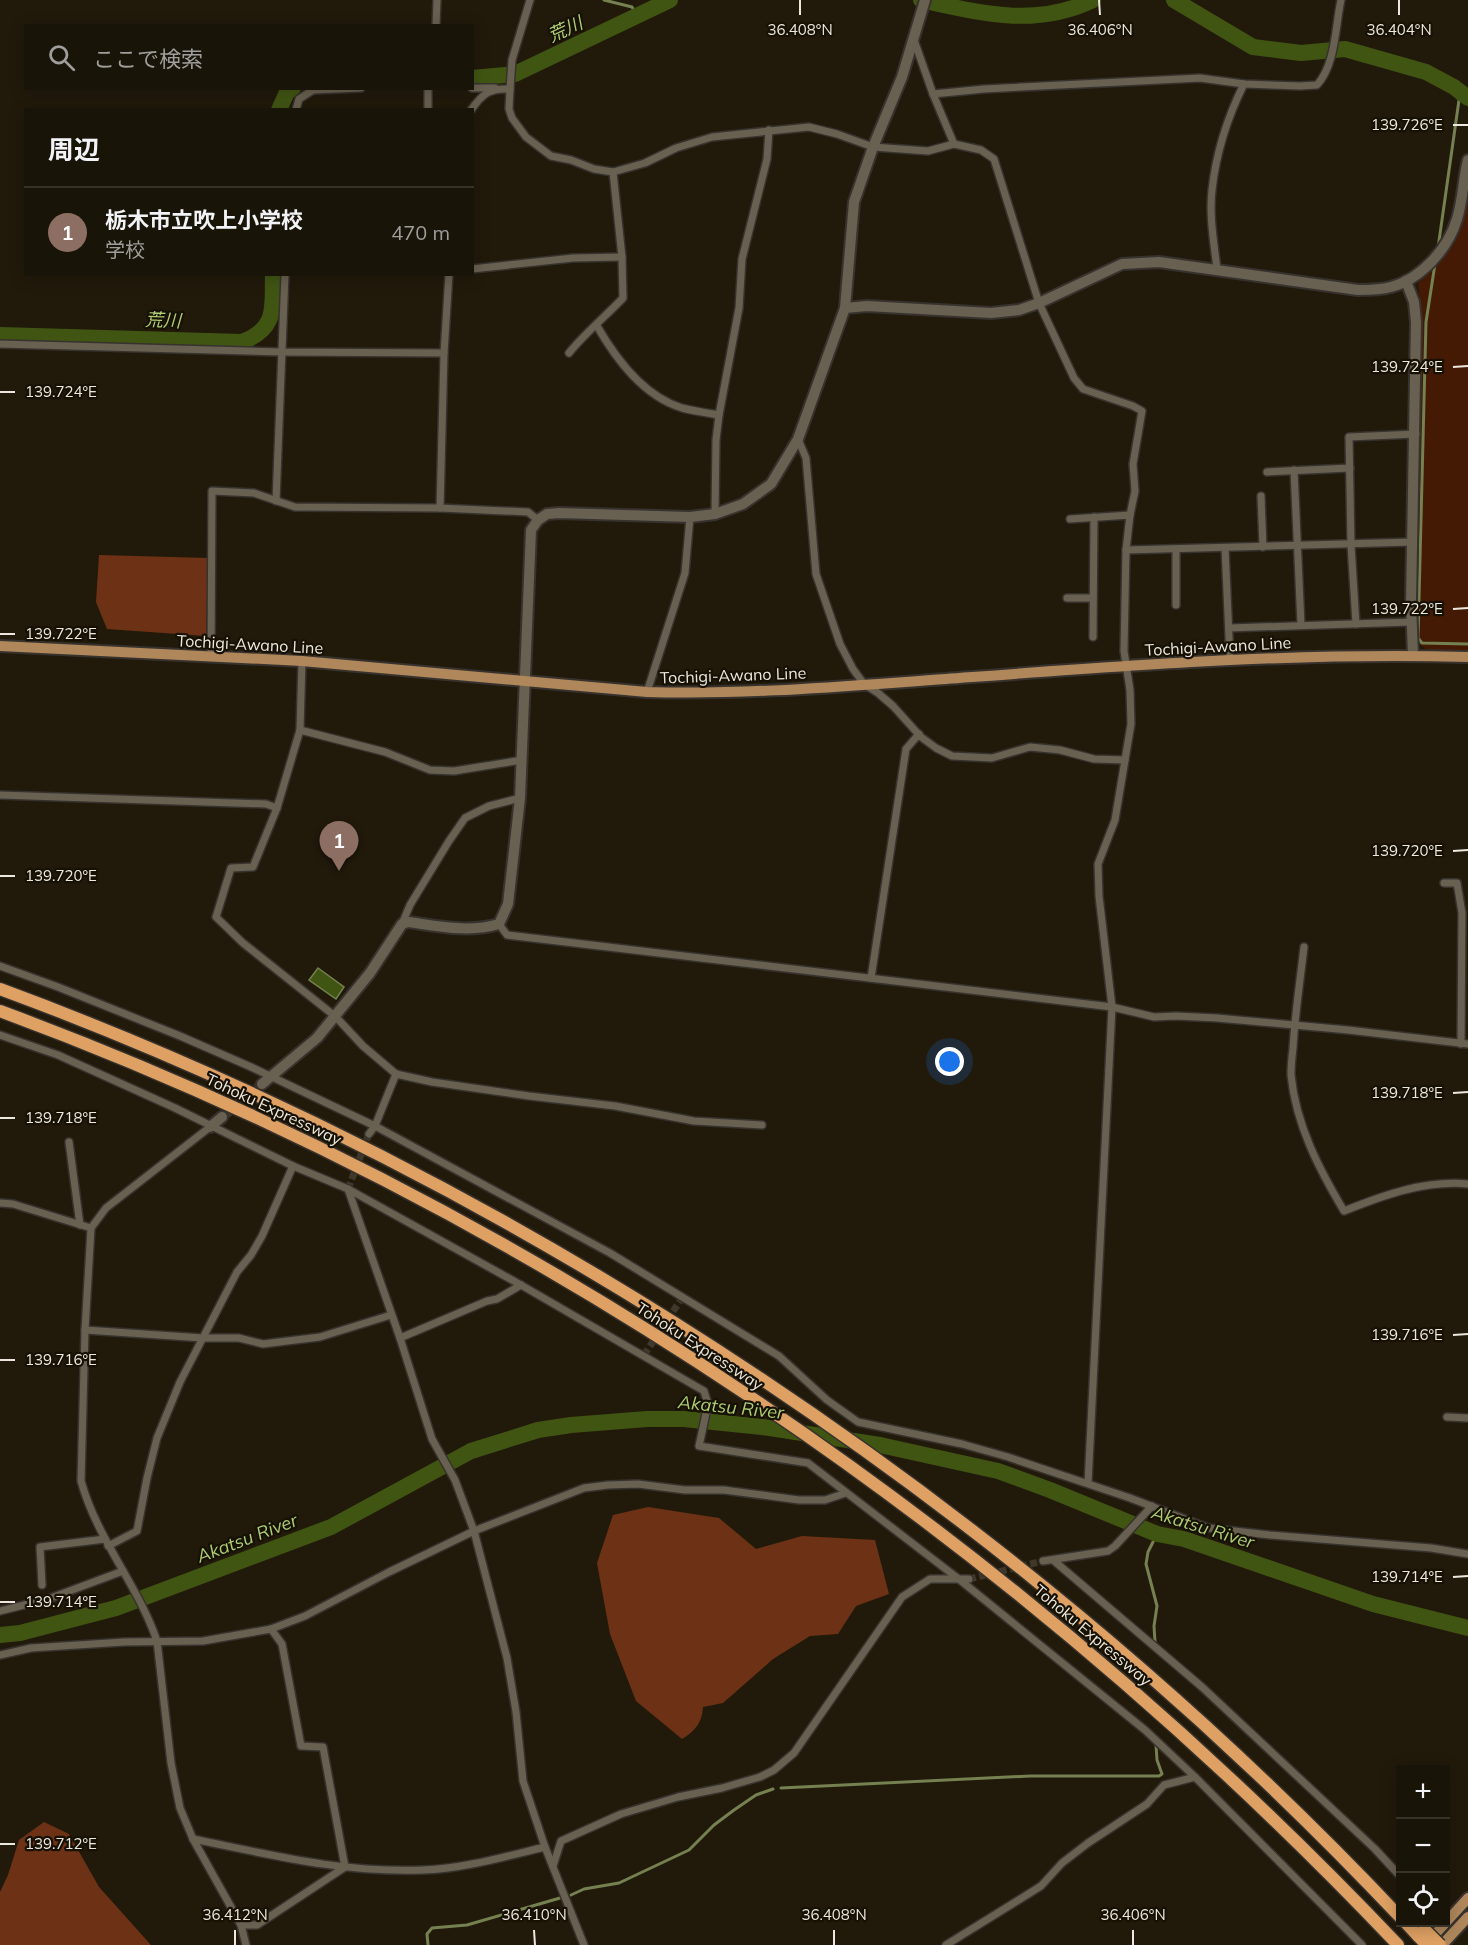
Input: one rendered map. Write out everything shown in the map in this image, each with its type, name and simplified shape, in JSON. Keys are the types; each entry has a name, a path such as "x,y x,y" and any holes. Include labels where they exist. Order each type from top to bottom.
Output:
{"highway":[{"name":"Tohoku Expressway","path":"0,989 147,1046 274,1104 424,1179 598,1277 673,1322 789,1398 928,1497 999,1552 1145,1673 1234,1752 1396,1912"},
{"name":"Tohoku Expressway","path":"0,1011 140,1065 336,1156 528,1259 647,1330 739,1389 884,1490 976,1560 1130,1686 1290,1834 1398,1945"},
{"path":"1376,1892 1396,1907"},
{"path":"1422,1936 1441,1945"}],"main road":[{"name":"Tochigi-Awano Line","path":"0,646 302,660 647,692 728,693 1230,659 1468,657"},
{"path":"1450,1918 1468,1898"},
{"path":"1441,1945 1468,1917"},
{"path":"1422,1936 1438,1927"}],"street":[{"path":"436,24 437,0"},
{"path":"530,0 512,60 509,109 512,118 526,137 551,156 571,160 594,169 613,172 645,163 676,148 712,137 809,127 873,147 928,150 954,144 981,150 994,159 1039,303 1074,378 1083,389 1142,411 1133,464 1134,491 1126,550 1124,651 1130,690 1131,724 1115,820 1098,864 1099,896 1112,1007 1088,1483"},
{"path":"402,924 408,922 463,929 486,928 499,924 508,904 520,798 526,681 528,552 531,530 538,520 546,514 569,513 690,517 715,514 743,504 771,484 798,439 845,308 854,202 873,147 902,77 925,0"},
{"path":"933,94 984,89 1200,78 1244,84 1317,85 1324,76 1329,61 1341,0"},
{"path":"914,37 933,94 954,144"},
{"path":"1217,268 1211,217 1212,191 1218,158 1235,101 1244,84"},
{"path":"474,88 510,89"},
{"path":"472,108 479,98 495,88"},
{"path":"297,108 299,99 313,90"},
{"path":"428,90 428,108"},
{"path":"715,514 718,415 739,308 742,259 767,159 769,130"},
{"path":"845,308 867,306 991,313 1019,310 1122,264 1159,262 1217,268 1358,290 1391,287 1406,281 1425,268 1436,257 1450,235 1457,220 1468,160"},
{"path":"569,353 582,337 597,326 623,298 622,257 613,172"},
{"path":"474,269 573,258 622,257"},
{"path":"276,501 285,276"},
{"path":"440,508 444,353 449,276"},
{"path":"1406,281 1414,302 1416,322 1413,656"},
{"path":"597,326 616,357 647,388 681,407 718,415"},
{"path":"0,344 281,352 444,353"},
{"path":"1356,624 1351,545 1349,437 1416,434"},
{"path":"798,439 806,458 816,574 840,645 864,684 893,706 919,734 936,748 952,756 992,758 1030,747 1060,750 1094,759 1125,760"},
{"path":"1267,471 1350,468"},
{"path":"1294,470 1301,625"},
{"path":"211,656 212,492 254,493 295,507 440,508 528,512 538,520"},
{"path":"1261,496 1263,547"},
{"path":"1070,519 1130,515"},
{"path":"647,692 685,573 690,517"},
{"path":"1093,637 1094,517"},
{"path":"1126,550 1413,542"},
{"path":"1225,548 1230,659"},
{"path":"1176,549 1176,605"},
{"path":"1067,598 1094,598"},
{"path":"1229,628 1412,622"},
{"path":"302,660 300,730 277,808 254,867 231,868 216,917 243,943 336,1017 363,1046 396,1074 518,1095 615,1106 694,1121 762,1125"},
{"path":"300,730 385,753 430,770 454,771 522,760"},
{"path":"871,978 906,749 919,734"},
{"path":"0,795 266,804 277,808"},
{"path":"266,1080 317,1038 370,973 465,818 489,806 520,798"},
{"path":"499,924 507,935 1112,1007 1154,1017 1176,1016 1294,1025 1464,1044 1462,913 1457,884 1444,883"},
{"path":"1304,947 1294,1025 1291,1074 1299,1114 1319,1170 1344,1211 1380,1196 1418,1186 1454,1182 1468,1184"},
{"path":"0,966 180,1036 266,1080 375,1126 610,1253 778,1356 827,1400 858,1422 962,1444 1008,1457 1088,1483 1208,1528 1431,1548 1468,1554"},
{"path":"0,1035 58,1055 175,1108 293,1166 348,1189 521,1284 704,1391 708,1404 699,1446 807,1463 960,1580 1145,1730 1196,1777 1362,1945"},
{"path":"369,1134 375,1126 396,1074"},
{"path":"222,1117 106,1208 91,1228 85,1330 81,1481 86,1500 106,1543 144,1610 157,1641 171,1763 180,1808 193,1839 241,1925 246,1945"},
{"path":"69,1142 80,1225"},
{"path":"42,1585 40,1548 106,1543 137,1531 157,1438 180,1382 237,1272 251,1256 262,1236 293,1166"},
{"path":"348,1189 384,1290 433,1442 453,1475 474,1531 507,1658 516,1712 523,1781 545,1847 584,1945"},
{"path":"0,1203 13,1203 91,1228"},
{"path":"400,1338 487,1301 497,1299 521,1284"},
{"path":"85,1330 203,1338 239,1338 263,1344 320,1336 391,1316"},
{"path":"1447,1417 1468,1418"},
{"path":"0,1655 31,1648 157,1641 203,1641 271,1629 305,1616 474,1531 584,1488 638,1484 685,1490 724,1490 799,1500 825,1500 846,1493"},
{"path":"1043,1561 1108,1551 1152,1506"},
{"path":"1053,1560 1202,1687 1398,1873"},
{"path":"0,1611 48,1599 125,1574"},
{"path":"553,1867 561,1841 621,1814 678,1797 760,1778 774,1770 794,1753 902,1597 930,1579 969,1579"},
{"path":"271,1629 282,1644 302,1746 323,1747 345,1867"},
{"path":"946,1945 1041,1886 1062,1863 1147,1804 1164,1785 1196,1777"},
{"path":"193,1839 289,1860 364,1870 426,1870 481,1862 545,1847"},
{"path":"241,1925 257,1925 345,1867"}],"shaded area":[{"path":"1468,187 1468,651 1427,650 1418,643 1415,635 1422,319 1418,283 1442,260 1454,244"},
{"path":"99,555 208,558 206,636 107,629 96,602"},
{"path":"318,968 344,987 336,999 309,980"},
{"path":"648,1507 719,1518 756,1549 802,1536 875,1540 889,1594 856,1606 838,1634 810,1636 773,1659 723,1703 703,1707 697,1726 682,1739 636,1701 610,1634 597,1563 613,1515"},
{"path":"44,1822 69,1834 99,1887 151,1945 0,1945 0,1892 19,1840"}],"waterway":[{"path":"604,0 632,7 638,17"},
{"name":"荒川","path":"474,78 515,74 670,0"},
{"path":"921,0 986,13 1029,16 1071,9 1093,0"},
{"path":"1174,0 1253,47 1301,53 1345,49 1426,72 1454,87 1468,98"},
{"name":"荒川","path":"280,108 290,90"},
{"path":"1438,248 1460,93"},
{"path":"1435,264 1426,322 1418,638 1422,643 1468,644"},
{"name":"荒川","path":"0,335 242,342 262,330 271,316 273,276"},
{"name":"Akatsu River","path":"0,1635 20,1633 116,1608 331,1527 471,1451 538,1430 647,1419 684,1419 762,1427 880,1445 998,1471 1157,1534 1184,1539 1373,1604 1468,1628"},
{"path":"1155,1642 1154,1626 1157,1606 1146,1564 1148,1552 1157,1534"},
{"path":"781,1788 1030,1776 1159,1776 1162,1774 1157,1760 1156,1745"},
{"path":"571,1895 584,1889 619,1883 689,1850 714,1825 734,1810 756,1795 773,1789"},
{"path":"428,1945 427,1934 432,1928 467,1925 560,1898"}],"tunnel":[{"path":"222,1117 262,1084"},
{"path":"348,1189 369,1134"},
{"path":"644,1355 682,1298"},
{"path":"969,1579 1043,1561"}],"place":[{"name":"栃木市立吹上小学校","path":"339,871"}]}
